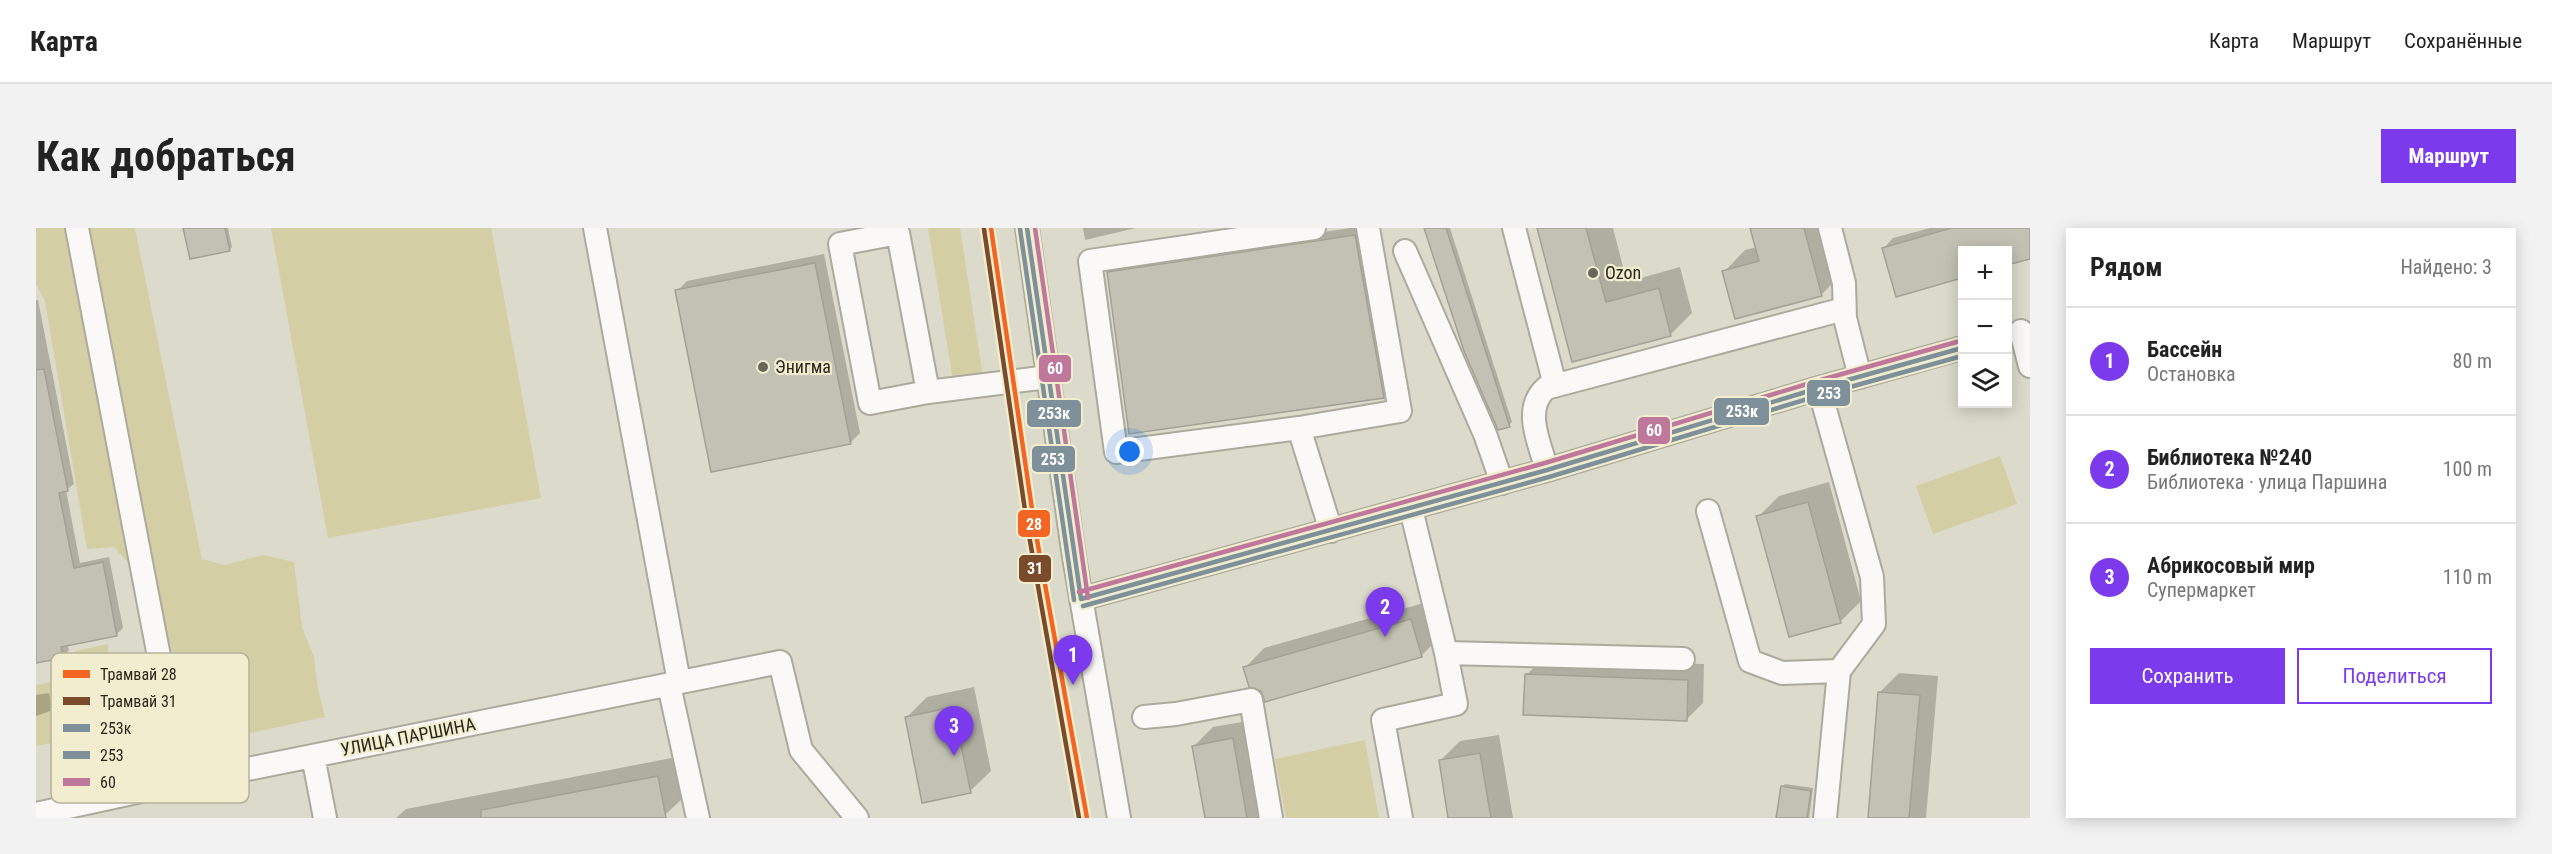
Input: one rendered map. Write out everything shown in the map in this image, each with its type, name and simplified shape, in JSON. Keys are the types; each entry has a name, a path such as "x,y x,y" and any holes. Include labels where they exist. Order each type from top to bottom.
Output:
{"street":[{"path":"77,228 158,653"},
{"path":"595,228 698,818"},
{"path":"1027,228 1081,599 1119,818"},
{"path":"1314,228 1090,261 1116,452 1299,428 1400,411 1368,228"},
{"path":"1514,228 1555,386"},
{"path":"1830,228 1844,284 1844,309 1860,376"},
{"path":"928,392 898,233 840,244 870,403 928,392 1048,377"},
{"path":"1405,251 1485,434 1502,483"},
{"path":"1547,470 1533,409 1539,394 1546,388 1650,351 1761,322 1844,309"},
{"path":"2020,332 2030,366"},
{"path":"1081,599 1411,509 1958,349"},
{"path":"1819,388 1872,577 1874,624 1839,671 1826,818"},
{"path":"1299,428 1312,477 1331,531"},
{"path":"1401,818 1383,720 1456,704 1411,509"},
{"path":"1708,511 1750,661 1782,673 1839,671"},
{"path":"1446,653 1683,659"},
{"name":"УЛИЦА ПАРШИНА","path":"249,769 780,662 801,750 856,818"},
{"path":"1144,717 1176,714 1251,700 1270,818"},
{"path":"313,756 325,818"},
{"name":"УЛИЦА ПАРШИНА","path":"36,814 87,803"}],"shaded area":[{"path":"36,228 135,228 202,559 225,565 263,555 294,562 302,627 314,657 318,690 325,717 249,733 249,653 169,651 135,570 114,547 87,549 45,301 36,284"},
{"path":"271,228 491,228 541,498 328,538"},
{"path":"928,228 960,228 983,377 954,386"},
{"path":"2000,456 2017,504 1933,534 1916,486"},
{"path":"108,644 108,653 74,653"},
{"path":"51,682 51,743 36,746 36,685"},
{"path":"1365,740 1379,818 1286,818 1275,759"}],"building":[{"path":"183,228 225,228 230,251 190,259"},
{"path":"1424,228 1446,228 1510,427 1498,430 1464,351"},
{"path":"1537,228 1586,228 1606,302 1659,288 1671,336 1572,362"},
{"path":"1750,228 1804,228 1822,296 1735,319 1722,271 1759,261"},
{"path":"1951,228 2030,228 2030,259 2012,264 2012,246 1958,246 1958,279 1896,297 1882,248"},
{"path":"1355,235 1384,398 1129,434 1107,272"},
{"name":"Энигма","path":"815,263 851,444 711,472 675,290"},
{"path":"44,369 68,491 59,493 74,568 103,562 117,636 61,647 62,653 51,653 51,660 36,663 36,370"},
{"path":"1808,502 1841,623 1789,637 1756,516"},
{"path":"1411,619 1422,657 1265,702 1261,691 1249,687 1243,667"},
{"path":"1525,674 1688,680 1687,721 1523,715"},
{"path":"1878,692 1920,695 1909,818 1868,818"},
{"path":"953,707 971,793 922,803 905,717"},
{"path":"1233,738 1247,818 1205,818 1192,746"},
{"path":"1480,753 1491,818 1448,818 1439,760"},
{"path":"658,776 666,818 481,818 481,810"},
{"path":"1781,786 1811,791 1807,818 1776,818"}],"tram line":[{"name":"28","path":"991,228 1034,523 1087,818"},
{"name":"31","path":"984,229 1027,524 1079,818"}],"transit line":[{"name":"253к","path":"1027,228 1081,599"},
{"name":"60","path":"1035,228 1088,598"},
{"name":"253","path":"1020,229 1074,600"},
{"name":"60","path":"1079,592 1545,463 1817,381 1958,342"},
{"name":"253к","path":"1081,599 1547,470 1819,388 1958,349"},
{"name":"253","path":"1083,606 1549,477 1821,395 1958,357"}],"place":[{"name":"Ozon","path":"1593,273"},
{"name":"Энигма","path":"763,367"},
{"name":"Библиотека №240","path":"1385,637"},
{"name":"Бассейн","path":"1073,685"},
{"name":"Абрикосовый мир","path":"954,756"}]}
